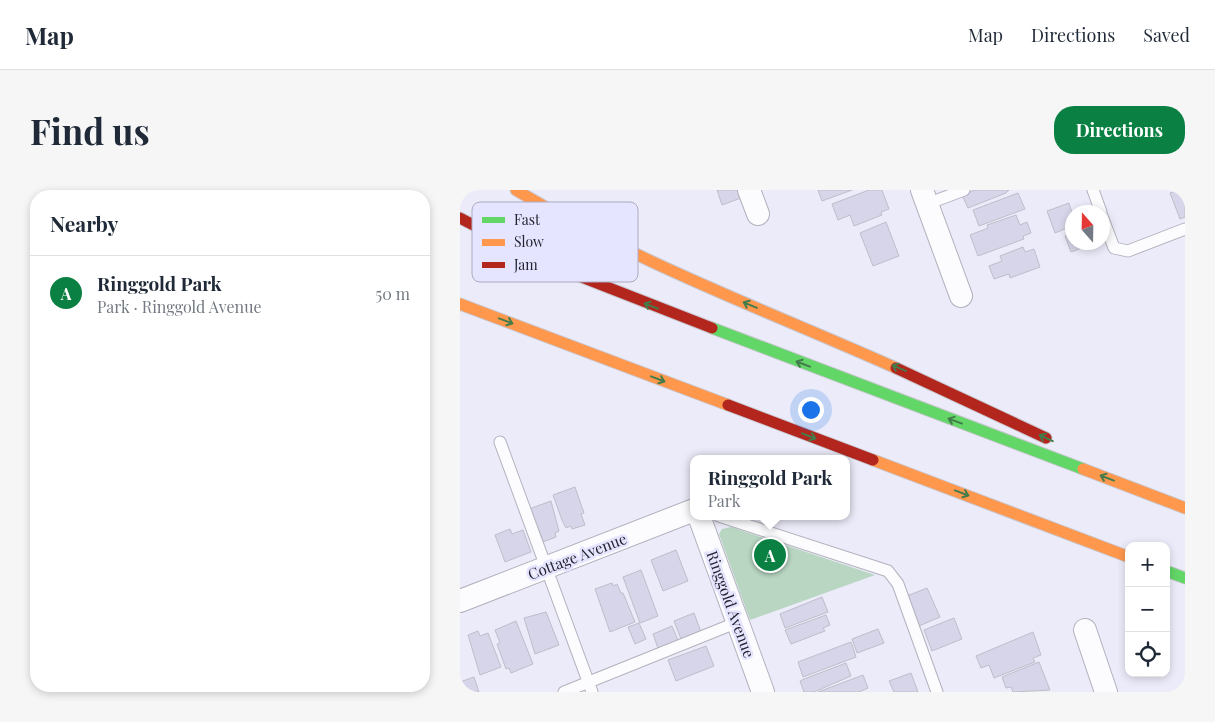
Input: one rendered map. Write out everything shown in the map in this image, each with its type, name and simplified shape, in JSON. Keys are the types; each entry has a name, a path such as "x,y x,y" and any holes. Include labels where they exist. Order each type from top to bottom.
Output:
{"highway":[{"path":"516,190 534,202"},
{"path":"460,218 472,224"},
{"path":"638,257 910,373 1061,445"},
{"path":"590,282 1185,508"},
{"path":"460,304 1125,555"},
{"path":"1096,462 1185,504"},
{"path":"1170,572 1185,578"}],"street":[{"path":"749,190 758,214"},
{"path":"924,197 961,296"},
{"name":"Cottage Avenue","path":"460,601 690,512"},
{"name":"Ringgold Avenue","path":"700,520 763,692"},
{"path":"1084,630 1106,692"}],"lane":[{"path":"924,197 964,190"},
{"path":"1093,190 1098,205"},
{"path":"1110,237 1114,248 1128,251 1185,229"},
{"path":"500,442 590,687"},
{"path":"731,520 888,571 898,584 937,692"},
{"path":"564,692 590,687 738,622"}],"green space":[{"path":"731,527 875,575 750,620 719,534 722,529"}],"building":[{"path":"717,190 738,190 741,198 722,205"},
{"path":"818,190 852,190 822,201"},
{"path":"869,190 882,190 889,209 881,212 882,215 854,226 850,215 838,220 832,204"},
{"path":"975,190 1009,190 1006,193 968,208 962,195"},
{"path":"1185,190 1185,217 1180,219 1170,193"},
{"path":"1018,193 1025,209 979,226 973,210"},
{"path":"1069,203 1070,205 1065,205 1065,229 1055,233 1047,211"},
{"path":"1016,215 1020,225 1027,222 1031,233 1023,236 1024,239 978,256 970,235 988,228 987,225"},
{"path":"886,222 899,256 873,266 860,233"},
{"path":"1023,247 1025,252 1034,249 1040,267 1010,278 1009,274 994,279 989,266 1002,261 1000,256"},
{"path":"575,487 584,513 581,514 585,525 572,529 571,526 566,528 553,495"},
{"path":"551,501 559,531 555,533 556,537 543,542 529,509"},
{"path":"510,529 512,534 523,530 531,552 505,562 495,535"},
{"path":"676,550 688,581 663,591 651,560"},
{"path":"641,570 658,616 640,623 623,577"},
{"path":"612,583 613,586 617,584 621,593 623,593 635,622 610,632 595,589"},
{"path":"927,588 940,617 919,626 907,596"},
{"path":"822,597 828,612 785,628 780,614"},
{"path":"546,612 559,645 535,654 524,618"},
{"path":"694,613 701,632 681,639 674,621"},
{"path":"826,615 830,625 823,628 825,631 791,644 785,630"},
{"path":"954,618 962,639 932,651 924,630"},
{"path":"516,621 533,664 511,673 509,668 506,669 497,644 500,643 495,630"},
{"path":"639,623 646,639 635,644 628,627"},
{"path":"672,626 679,643 659,651 653,634"},
{"path":"878,629 884,643 857,653 852,639"},
{"path":"478,631 480,636 488,633 501,667 480,675 468,635"},
{"path":"1033,632 1041,655 1033,658 1035,662 994,678 989,665 981,668 976,656"},
{"path":"851,642 856,657 803,677 798,662"},
{"path":"706,646 714,666 676,681 668,660"},
{"path":"1039,662 1050,690 1013,692 1011,687 1006,688 1002,677"},
{"path":"846,663 851,676 814,692 804,692 800,681"},
{"path":"911,673 918,692 894,692 889,681"},
{"path":"863,675 868,688 859,692 818,692"},
{"path":"474,677 479,692 460,692 460,682"}],"traffic: fast":[{"path":"712,328 1083,469"},
{"path":"1170,572 1185,578"}],"traffic: slow":[{"path":"516,190 537,202"},
{"path":"638,255 703,285 896,368"},
{"path":"460,304 728,405"},
{"path":"873,460 1125,555"},
{"path":"1083,469 1185,508"}],"traffic: jam":[{"path":"460,218 472,224"},
{"path":"594,282 712,328"},
{"path":"896,368 1046,438"},
{"path":"728,405 873,460"}],"place":[{"name":"Ringgold Park","path":"770,555"}]}
